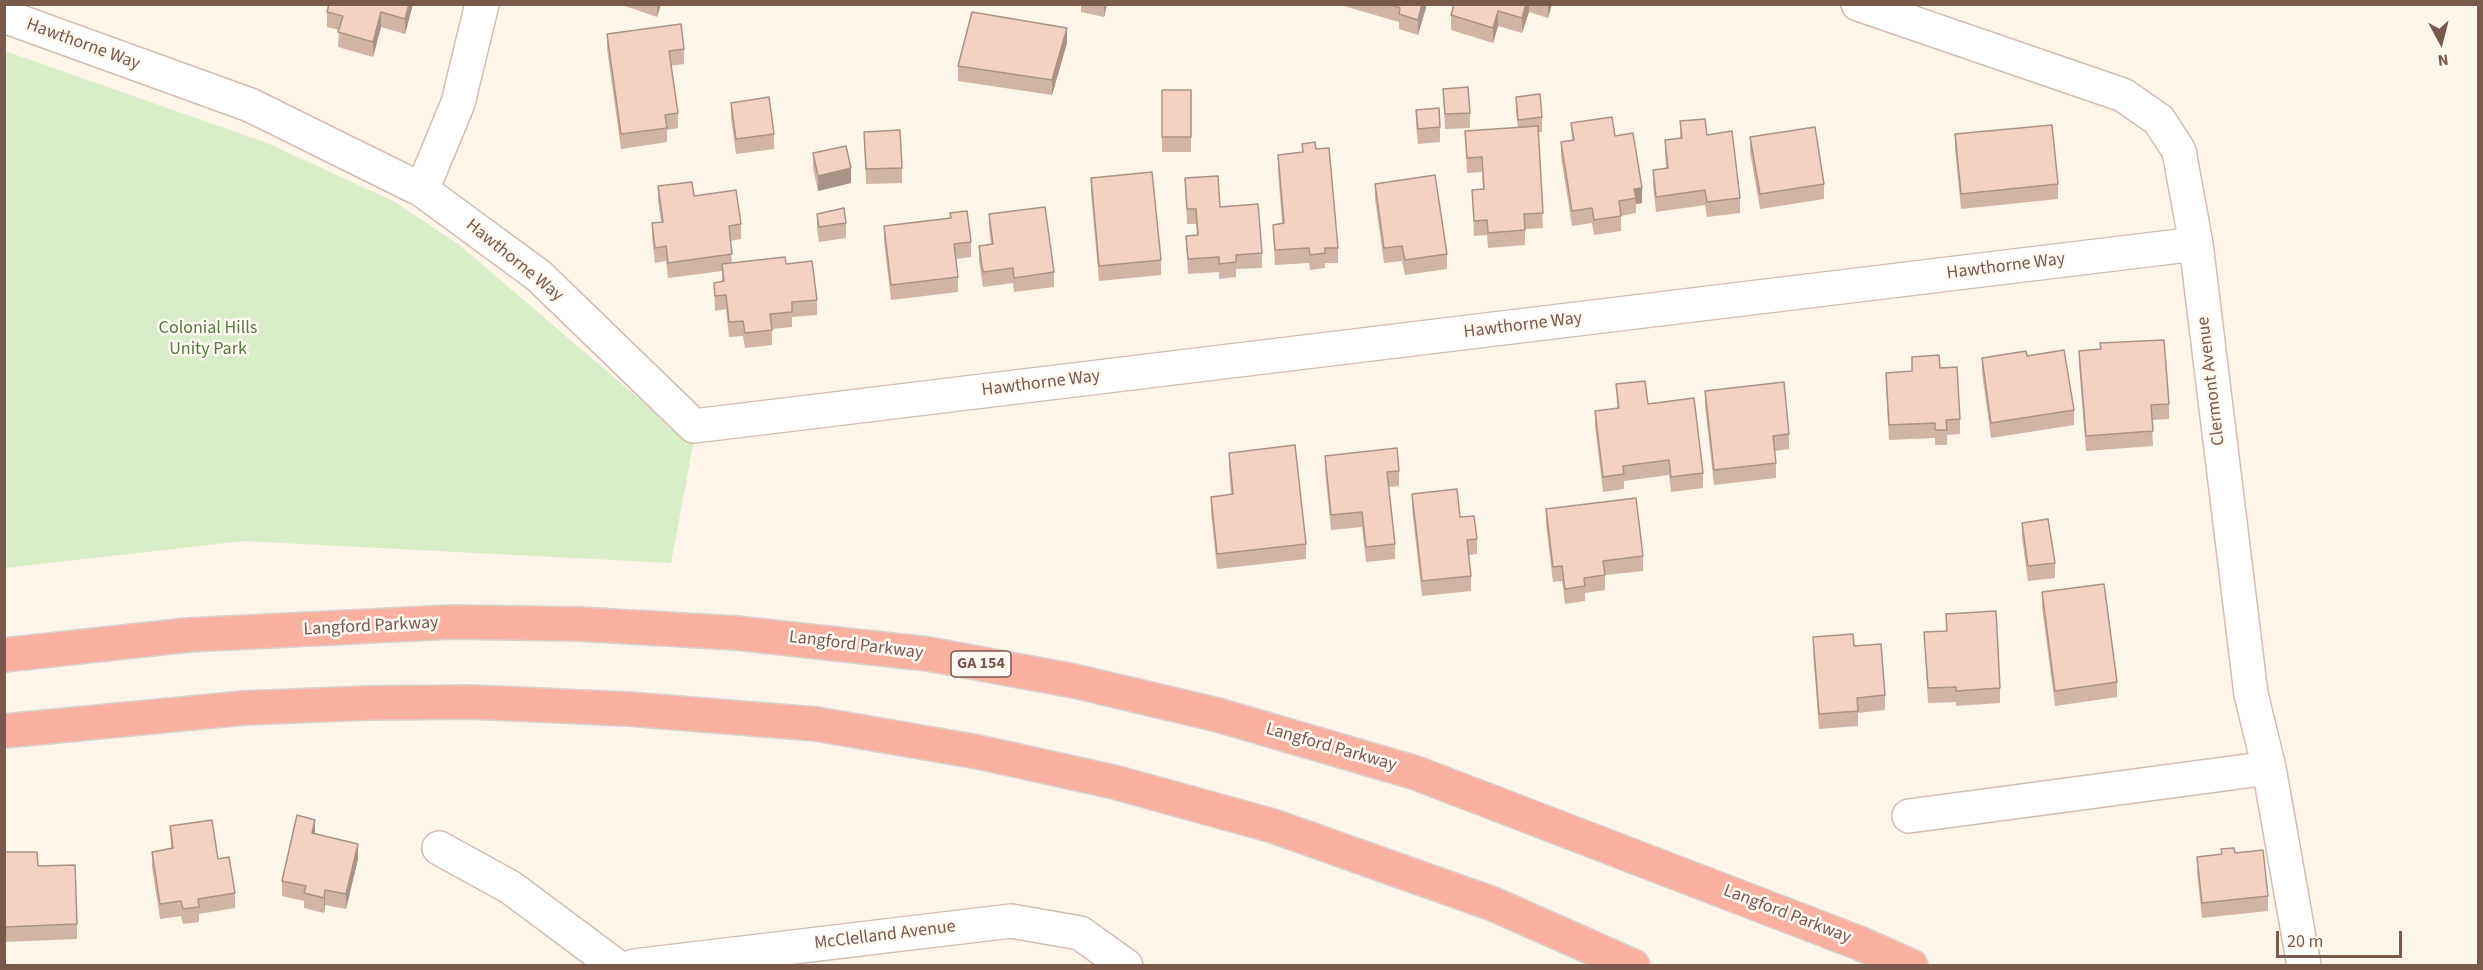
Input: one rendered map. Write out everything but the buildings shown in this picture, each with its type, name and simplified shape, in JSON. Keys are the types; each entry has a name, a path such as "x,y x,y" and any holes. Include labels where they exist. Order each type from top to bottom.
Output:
{"highway":[{"name":"Langford Parkway","path":"4,655 188,635 452,622 578,624 736,633 928,654 1074,681 1218,715 1416,773 1848,939 1911,966"},
{"path":"4,731 243,708 472,702 628,709 816,724 978,752 1114,782 1273,826 1493,904 1633,966"}],"street":[{"path":"422,190 458,103 482,4"},
{"name":"Clermont Avenue","path":"1858,4 2123,95 2159,120 2179,151 2196,244 2251,694 2269,768 2304,966"},
{"name":"Hawthorne Way","path":"4,16 250,105 422,190 539,276 694,426 2196,244"},
{"path":"1909,816 2269,768"},
{"path":"439,848 510,887 616,966"},
{"name":"McClelland Avenue","path":"634,966 1011,921 1080,933 1126,966"}],"green space":[{"name":"Colonial Hills Unity Park","path":"5,51 267,143 393,201 458,244 693,445 671,563 243,541 5,568"}]}
